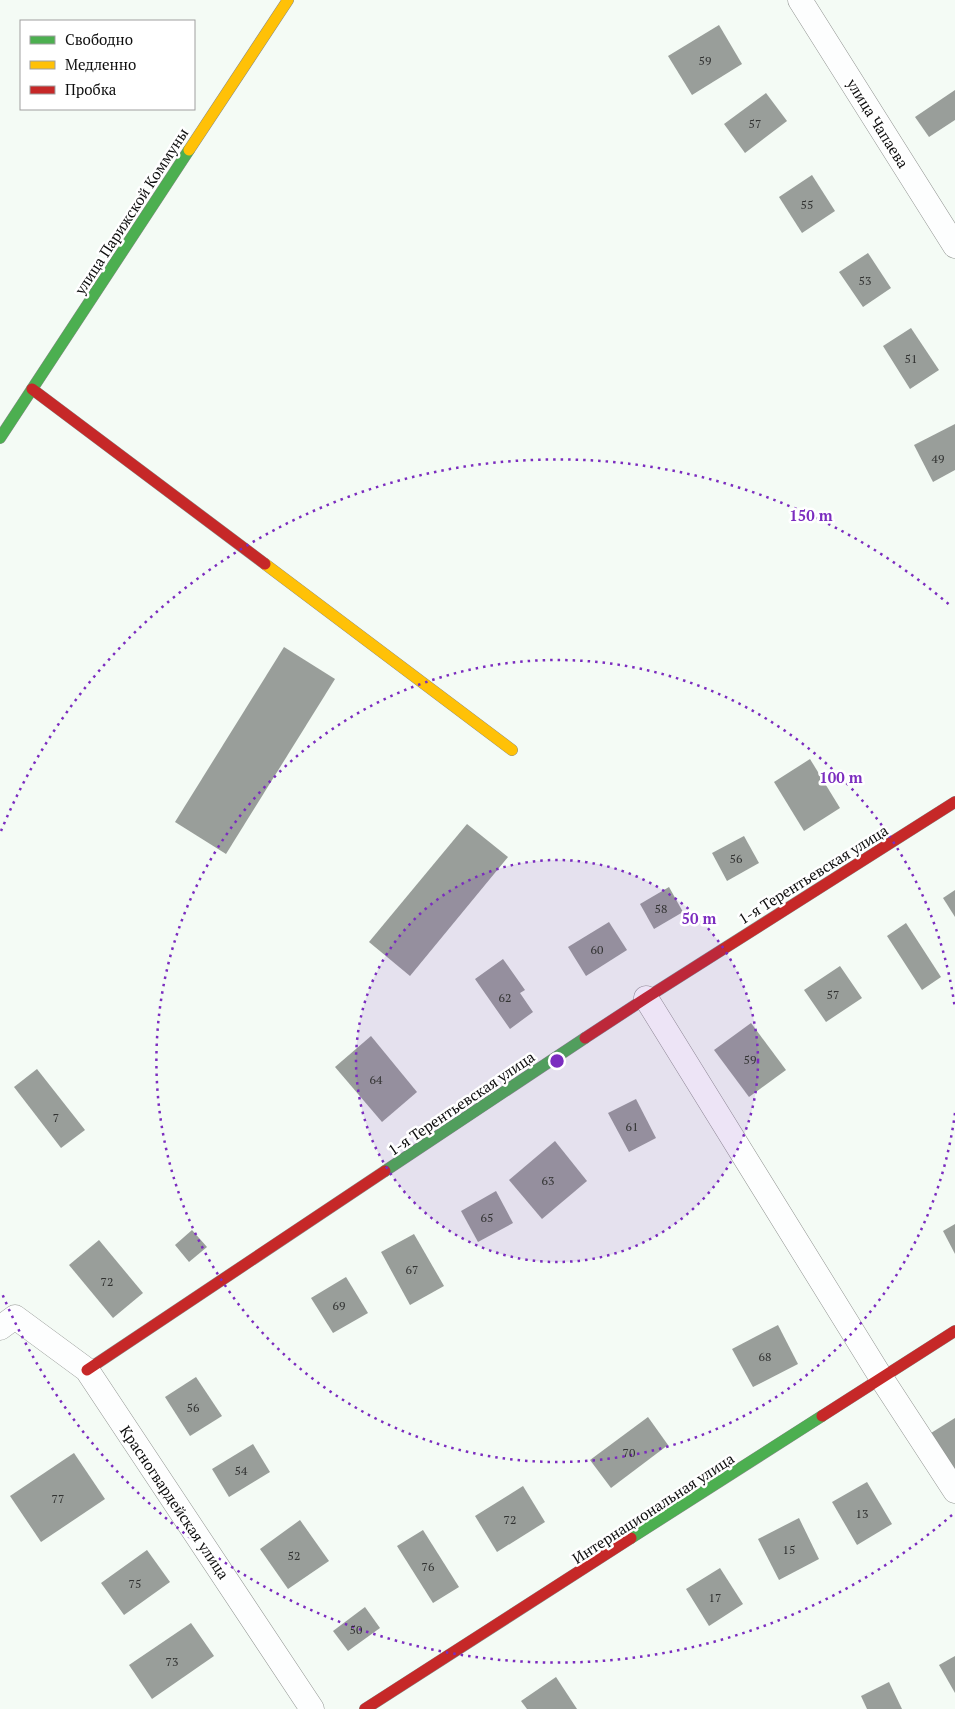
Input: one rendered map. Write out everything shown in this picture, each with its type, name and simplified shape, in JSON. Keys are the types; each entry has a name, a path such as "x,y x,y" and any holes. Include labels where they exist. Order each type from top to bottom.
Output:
{"street":[{"name":"улица Парижской Коммуны","path":"0,438 288,0"},
{"name":"улица Чапаева","path":"800,0 955,246"},
{"path":"32,389 512,750"},
{"name":"1-я Терентьевская улица","path":"87,1370 646,998 955,802"},
{"path":"646,998 882,1379 955,1491"},
{"name":"Красногвардейская улица","path":"8,1322 87,1370 312,1709"},
{"name":"Интернациональная улица","path":"366,1709 955,1331"}],"building":[{"path":"719,25 742,64 692,95 668,56"},
{"path":"955,90 955,120 929,137 915,117"},
{"path":"766,93 787,121 745,153 724,124"},
{"path":"812,175 835,211 802,233 779,197"},
{"path":"868,253 891,288 863,307 839,272"},
{"path":"911,328 939,370 910,389 883,346"},
{"path":"955,424 955,470 933,482 914,445"},
{"path":"284,647 335,679 226,854 175,822"},
{"path":"810,759 840,808 804,831 774,782"},
{"path":"467,824 508,857 410,976 369,942"},
{"path":"744,836 759,863 727,881 712,853"},
{"path":"669,887 683,912 654,929 640,904"},
{"path":"955,890 955,917 943,898"},
{"path":"609,922 627,950 586,976 568,947"},
{"path":"906,923 941,977 922,990 887,936"},
{"path":"503,959 525,990 520,993 533,1012 510,1029 475,979"},
{"path":"840,966 862,998 826,1022 804,990"},
{"path":"751,1023 786,1070 749,1097 714,1050"},
{"path":"371,1036 417,1092 382,1122 335,1067"},
{"path":"37,1069 85,1130 61,1148 14,1087"},
{"path":"636,1099 656,1138 629,1152 608,1113"},
{"path":"555,1141 587,1181 542,1219 509,1180"},
{"path":"496,1191 513,1223 478,1242 461,1211"},
{"path":"955,1224 955,1254 943,1231"},
{"path":"192,1230 207,1247 189,1262 175,1245"},
{"path":"414,1234 444,1286 410,1305 381,1252"},
{"path":"99,1240 143,1293 113,1318 69,1265"},
{"path":"346,1277 368,1313 333,1333 311,1298"},
{"path":"778,1325 798,1364 753,1387 732,1349"},
{"path":"196,1377 222,1416 190,1436 165,1397"},
{"path":"648,1417 668,1445 611,1488 590,1460"},
{"path":"955,1418 955,1471 931,1433"},
{"path":"253,1444 270,1472 229,1497 212,1469"},
{"path":"74,1453 105,1499 41,1542 10,1496"},
{"path":"867,1482 892,1524 857,1545 832,1502"},
{"path":"523,1486 545,1522 497,1552 475,1516"},
{"path":"799,1518 819,1559 779,1580 758,1539"},
{"path":"300,1520 329,1561 288,1589 260,1549"},
{"path":"423,1530 459,1587 433,1603 397,1546"},
{"path":"147,1550 170,1582 124,1615 101,1583"},
{"path":"720,1568 743,1604 709,1626 686,1589"},
{"path":"365,1607 380,1628 348,1651 333,1631"},
{"path":"191,1623 214,1656 152,1699 129,1665"},
{"path":"955,1656 955,1693 939,1665"},
{"path":"556,1677 577,1709 527,1709 521,1701"},
{"path":"889,1682 902,1709 867,1709 861,1696"}],"traffic: fast":[{"path":"0,438 189,150"},
{"path":"385,1171 585,1038"},
{"path":"631,1538 822,1416"}],"traffic: slow":[{"path":"189,150 288,0"},
{"path":"265,564 512,750"}],"traffic: jam":[{"path":"32,389 265,564"},
{"path":"585,1038 955,802"},
{"path":"87,1370 385,1171"},
{"path":"822,1416 955,1331"},
{"path":"365,1709 631,1538"}]}
